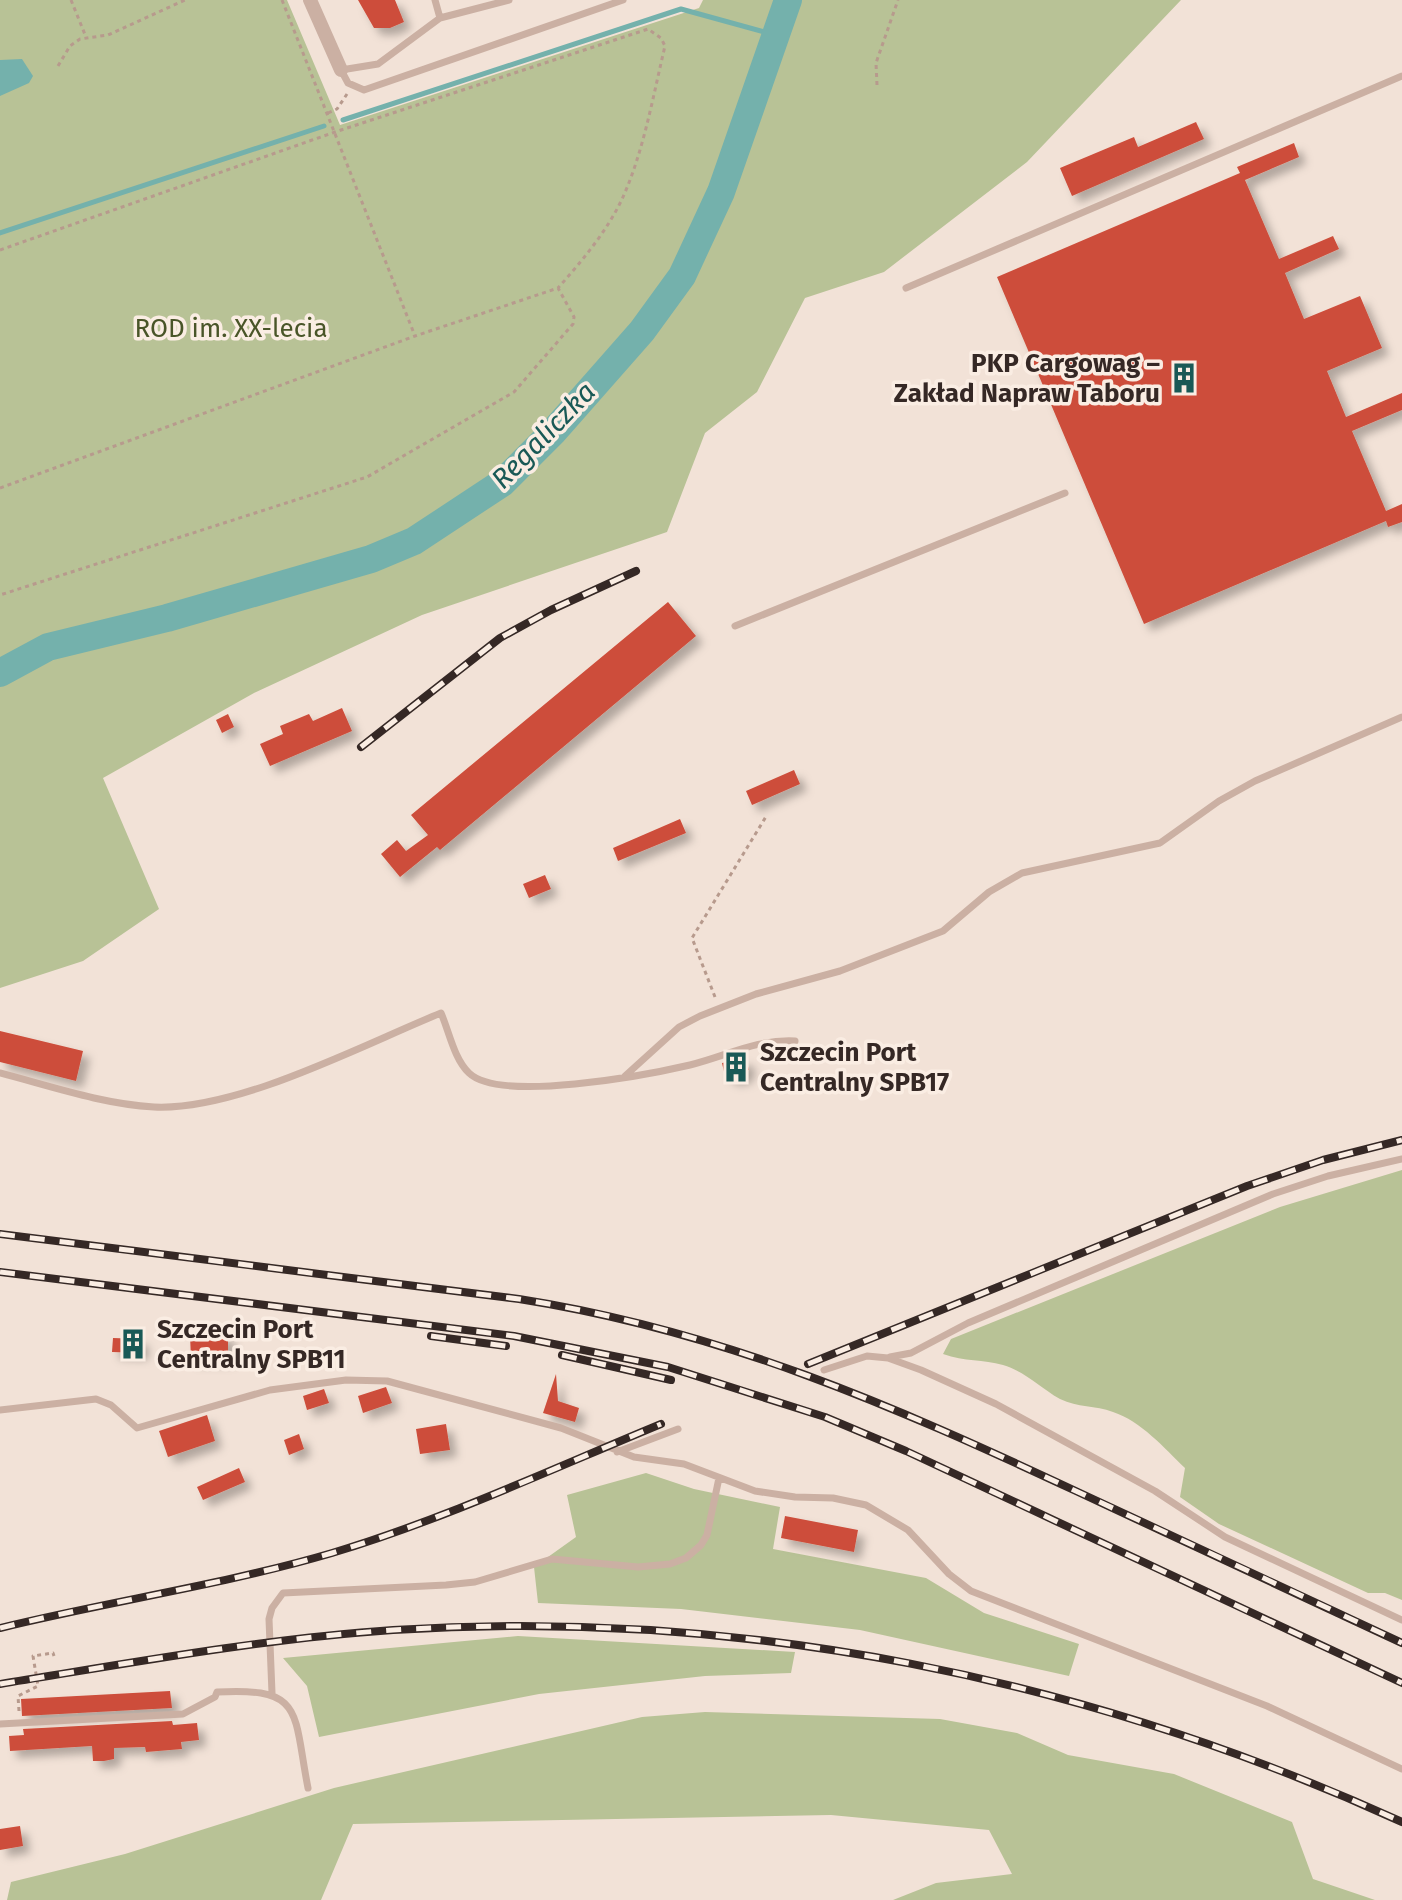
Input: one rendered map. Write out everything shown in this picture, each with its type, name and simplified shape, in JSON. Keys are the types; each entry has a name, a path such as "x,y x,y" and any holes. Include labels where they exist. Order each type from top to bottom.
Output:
{"street":[{"path":"310,0 341,70"}],"lane":[{"path":"435,0 440,18"},
{"path":"509,0 440,18 378,64 341,70 348,83 364,90 623,0"},
{"path":"906,288 1402,76"},
{"path":"735,626 1065,493"},
{"path":"625,1076 679,1027 719,1008 840,971 943,931 989,892 1032,870 1160,843 1219,801 1255,781 1402,717"},
{"path":"0,1073 135,1105 189,1105 248,1091 441,1013 465,1068 486,1084 502,1087 563,1085 625,1076 700,1062 763,1041 795,1041"},
{"path":"824,1370 857,1357 888,1358 911,1353 968,1323 1273,1194 1328,1176 1402,1159"},
{"path":"888,1358 996,1404 1173,1500 1225,1537 1402,1620"},
{"path":"0,1410 96,1399 111,1405 137,1428 270,1390 369,1379 402,1384 445,1399 561,1428 617,1452 684,1464 770,1494 833,1498 881,1511 908,1530 957,1582 981,1596 1255,1701 1402,1769"},
{"path":"617,1452 678,1429"},
{"path":"272,1693 269,1619 272,1608 283,1593 461,1584 552,1559 638,1567 670,1564 686,1558 707,1535 719,1478"},
{"path":"0,1724 183,1714 215,1697 217,1692 272,1693 285,1703 294,1720 308,1788"}],"path":[{"path":"71,0 86,37"},
{"path":"58,66 70,46 86,37 108,35 185,0"},
{"path":"282,0 415,336"},
{"path":"877,85 876,63 898,0"},
{"path":"0,250 335,132 648,29 655,31 665,46 634,168 622,200 583,259 558,288 415,336 0,488"},
{"path":"328,113 337,109 354,86"},
{"path":"0,595 367,477 420,449 514,392 573,324 574,317 558,288"},
{"path":"719,1008 692,938 767,815"},
{"path":"20,1723 18,1696 38,1686 33,1656 53,1653 54,1656"}],"green space":[{"name":"ROD im. XX-lecia","path":"0,0 287,0 340,125 699,8 703,0 1181,0 1027,162 884,272 805,298 757,392 705,433 667,532 422,615 254,693 103,778 159,909 83,961 0,988"},
{"path":"1402,1170 1402,1600 1385,1593 1368,1593 1219,1524 1180,1497 1185,1468 1152,1436 1123,1416 1067,1402 1003,1365 943,1354 951,1339 1280,1207"},
{"path":"646,1473 694,1489 780,1507 773,1549 926,1578 984,1613 1079,1644 1069,1676 860,1630 681,1609 538,1603 534,1567 576,1537 567,1495"},
{"path":"518,1636 795,1652 791,1673 705,1676 539,1694 319,1737 307,1686 283,1658"},
{"path":"705,1712 940,1719 1017,1733 1068,1755 1174,1774 1292,1822 1313,1879 1375,1900 893,1900 936,1883 1012,1874 989,1830 831,1815 353,1824 321,1900 7,1900 11,1882 125,1854 334,1788 642,1717"}],"water":[{"path":"22,59 33,76 29,83 0,96 0,60"}],"building":[{"path":"358,0 395,0 404,22 390,28 374,28"},
{"path":"1196,122 1204,139 1072,196 1060,168 1134,137 1138,147"},
{"name":"PKP Cargowag – Zakład Napraw Taboru","path":"1294,143 1299,157 1245,180 1279,259 1333,236 1339,249 1285,273 1304,319 1360,296 1382,348 1327,371 1346,417 1402,393 1402,410 1352,431 1386,511 1402,504 1402,522 1388,527 1386,521 1144,624 997,277 1240,173 1237,167"},
{"path":"668,602 696,636 440,850 437,847 400,877 381,854 397,840 406,851 428,835 411,815"},
{"path":"342,708 352,731 270,766 260,744 283,734 280,726 309,714 313,721"},
{"path":"228,714 234,727 222,733 216,720"},
{"path":"794,770 800,784 752,805 746,791"},
{"path":"680,819 686,833 618,861 613,848"},
{"path":"545,875 551,889 529,898 523,884"},
{"path":"0,1031 83,1051 76,1081 0,1062"},
{"name":"Szczecin Port Centralny SPB17","path":"746,1058 749,1070 745,1071 746,1076 731,1079 730,1075 725,1076 722,1063"},
{"path":"228,1334 228,1358 191,1359 190,1335"},
{"path":"113,1338 142,1339 141,1353 112,1352"},
{"path":"556,1374 558,1401 579,1408 575,1422 543,1413"},
{"path":"386,1387 392,1403 363,1413 358,1396"},
{"path":"324,1389 329,1403 307,1410 303,1396"},
{"path":"207,1415 215,1441 168,1457 159,1431"},
{"path":"446,1424 450,1450 420,1454 416,1429"},
{"path":"299,1434 304,1449 289,1455 284,1440"},
{"path":"239,1468 245,1482 203,1500 197,1487"},
{"path":"785,1516 858,1530 854,1552 781,1538"},
{"path":"170,1691 172,1708 22,1716 21,1699"},
{"path":"172,1721 173,1725 197,1723 199,1740 181,1742 182,1749 146,1752 145,1747 114,1748 114,1759 104,1761 93,1761 92,1746 10,1751 9,1736 24,1735 23,1729"},
{"path":"20,1826 23,1846 0,1850 0,1829"}],"waterway":[{"name":"Regaliczka","path":"0,673 48,647 167,618 371,559 414,541 502,483 554,431 642,331 682,276 721,192 788,0"},
{"path":"343,120 681,9 772,34"},
{"path":"0,233 324,126"}],"railway":[{"path":"361,747 500,638 551,610 636,571"},
{"path":"808,1364 1247,1186 1323,1160 1402,1140"},
{"path":"0,1234 519,1299 666,1330 736,1351 873,1401 1009,1460 1402,1643"},
{"path":"0,1272 514,1336 668,1367 825,1417 906,1451 1402,1683"},
{"path":"431,1336 506,1346"},
{"path":"562,1355 671,1380"},
{"path":"0,1628 250,1574 332,1553 457,1509 661,1424"},
{"path":"0,1684 147,1660 344,1634 524,1626 653,1630 782,1643 909,1663 1035,1692 1159,1728 1282,1771 1402,1822"}],"place":[{"name":"PKP Cargowag – Zakład Napraw Taboru","path":"1184,378"},
{"name":"Szczecin Port Centralny SPB17","path":"736,1067"},
{"name":"Szczecin Port Centralny SPB11","path":"133,1344"}]}
